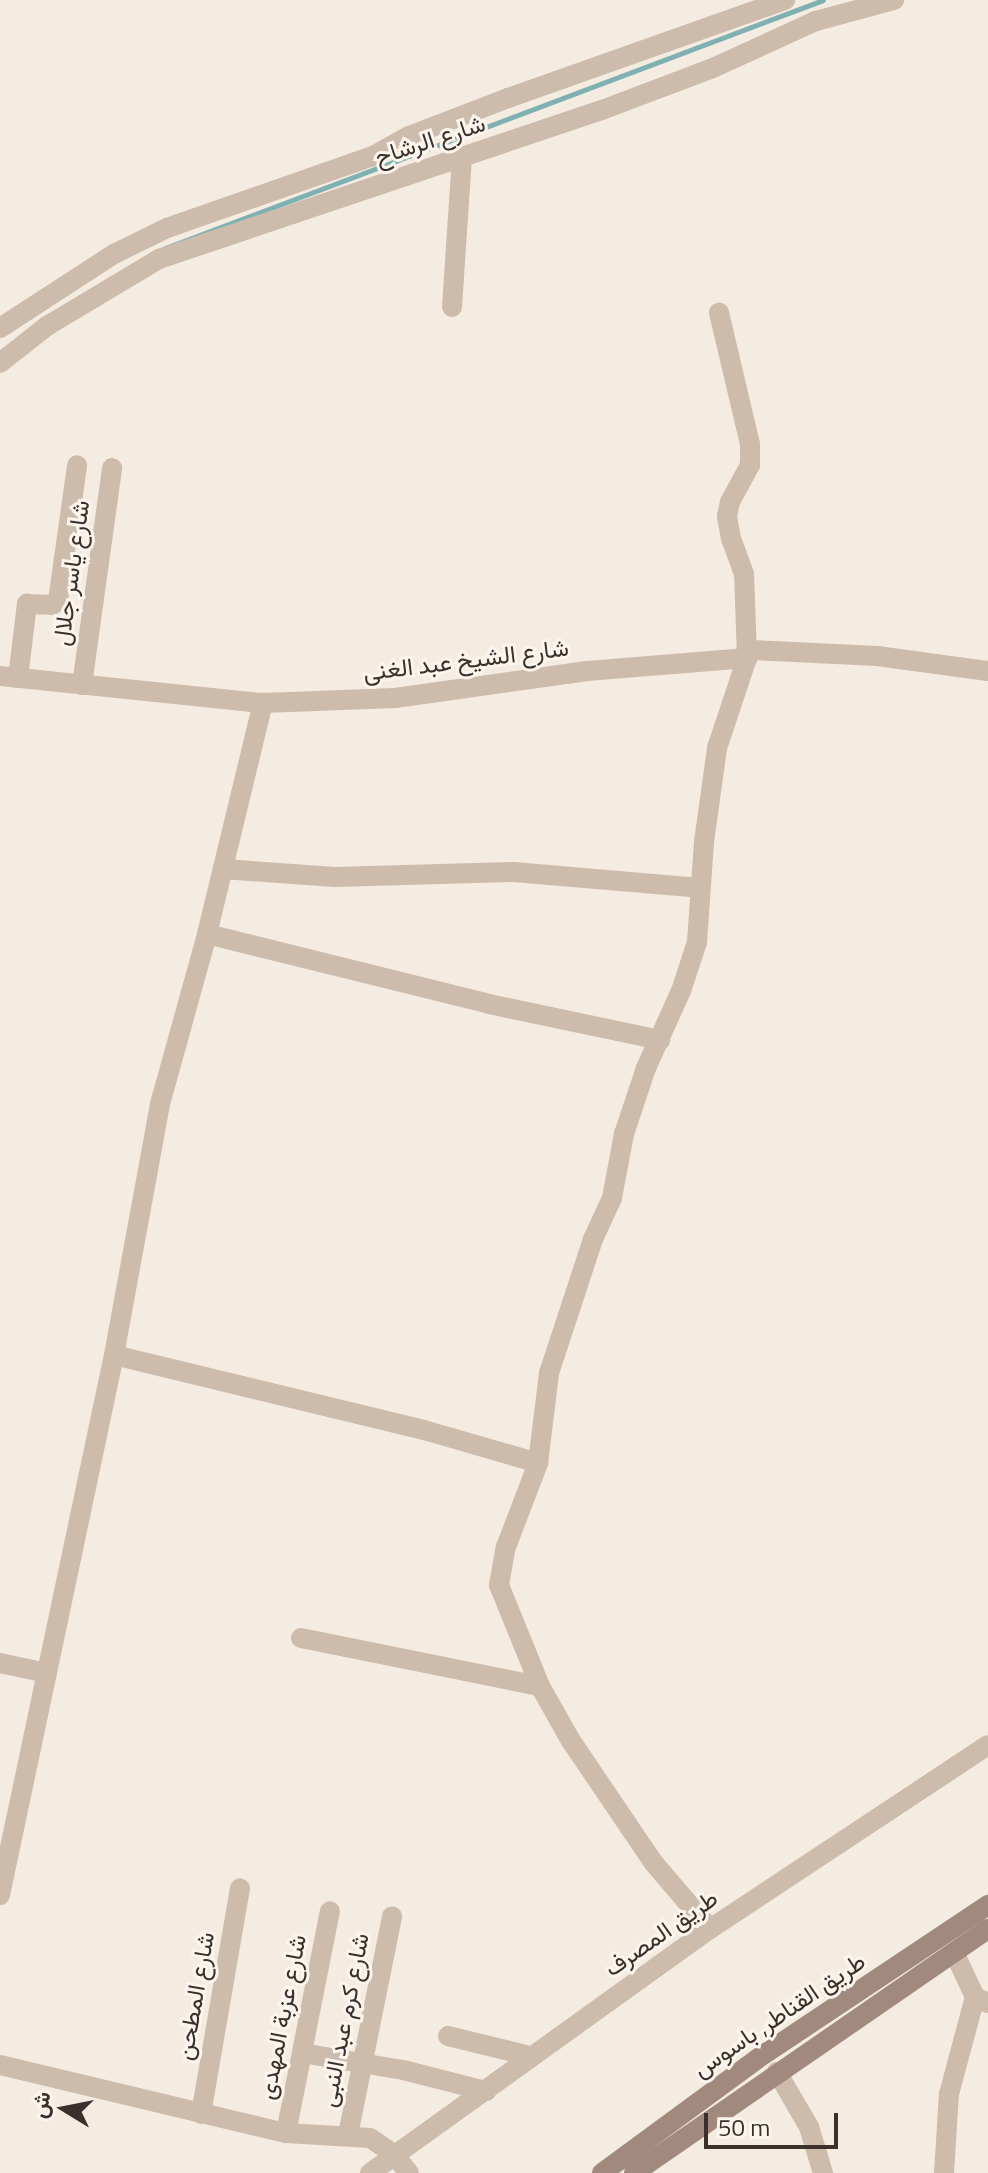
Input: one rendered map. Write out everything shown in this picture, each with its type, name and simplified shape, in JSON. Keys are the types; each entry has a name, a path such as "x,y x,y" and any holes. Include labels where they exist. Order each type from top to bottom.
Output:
{"main road":[{"name":"طريق القناطر, باسوس","path":"602,2173 757,2059 988,1905"},
{"name":"طريق القناطر, باسوس","path":"642,2170 777,2072 988,1929"}],"street":[{"name":"شارع الرشاح","path":"0,328 114,254 167,228 373,156 409,136 508,98 785,0"},
{"name":"شارع الرشاح","path":"0,363 47,326 159,259 673,83 816,21 894,0"},
{"path":"452,307 462,157"},
{"path":"710,1929 653,1862 607,1797 540,1686 499,1585 506,1547 538,1463 549,1373 593,1239 612,1198 624,1134 646,1068 660,1040 697,942 699,888 717,748 747,658 744,574 731,539 727,516 730,502 750,465 750,444 719,313"},
{"path":"9,677 27,604 52,605 58,601 77,465"},
{"name":"شارع ياسر جلال","path":"82,685 112,468"},
{"name":"شارع الشيخ عبد الغنى","path":"9,677 263,703 395,698 572,672 747,658 751,650 877,656 988,671"},
{"path":"0,1895 114,1355 160,1104 207,934 263,703"},
{"path":"223,869 335,877 514,872 699,888"},
{"path":"207,934 465,998 660,1040"},
{"path":"114,1355 424,1430 538,1463"},
{"path":"301,1638 540,1686"},
{"path":"0,1663 47,1673"},
{"name":"طريق المصرف","path":"370,2173 710,1929 988,1745"},
{"name":"شارع المطحن","path":"201,2114 240,1888"},
{"name":"شارع عزبة المهدى","path":"286,2133 330,1911"},
{"name":"شارع كرم عبد النبى","path":"348,2135 392,1916"},
{"path":"944,2173 949,2094 981,2000 954,1952"},
{"path":"448,2036 530,2056"},
{"path":"302,2053 363,2063 486,2091"},
{"path":"0,2065 286,2133 348,2135 380,2141 409,2173"},
{"path":"777,2072 809,2127 823,2173"}],"waterway":[{"path":"165,248 823,0"}]}
